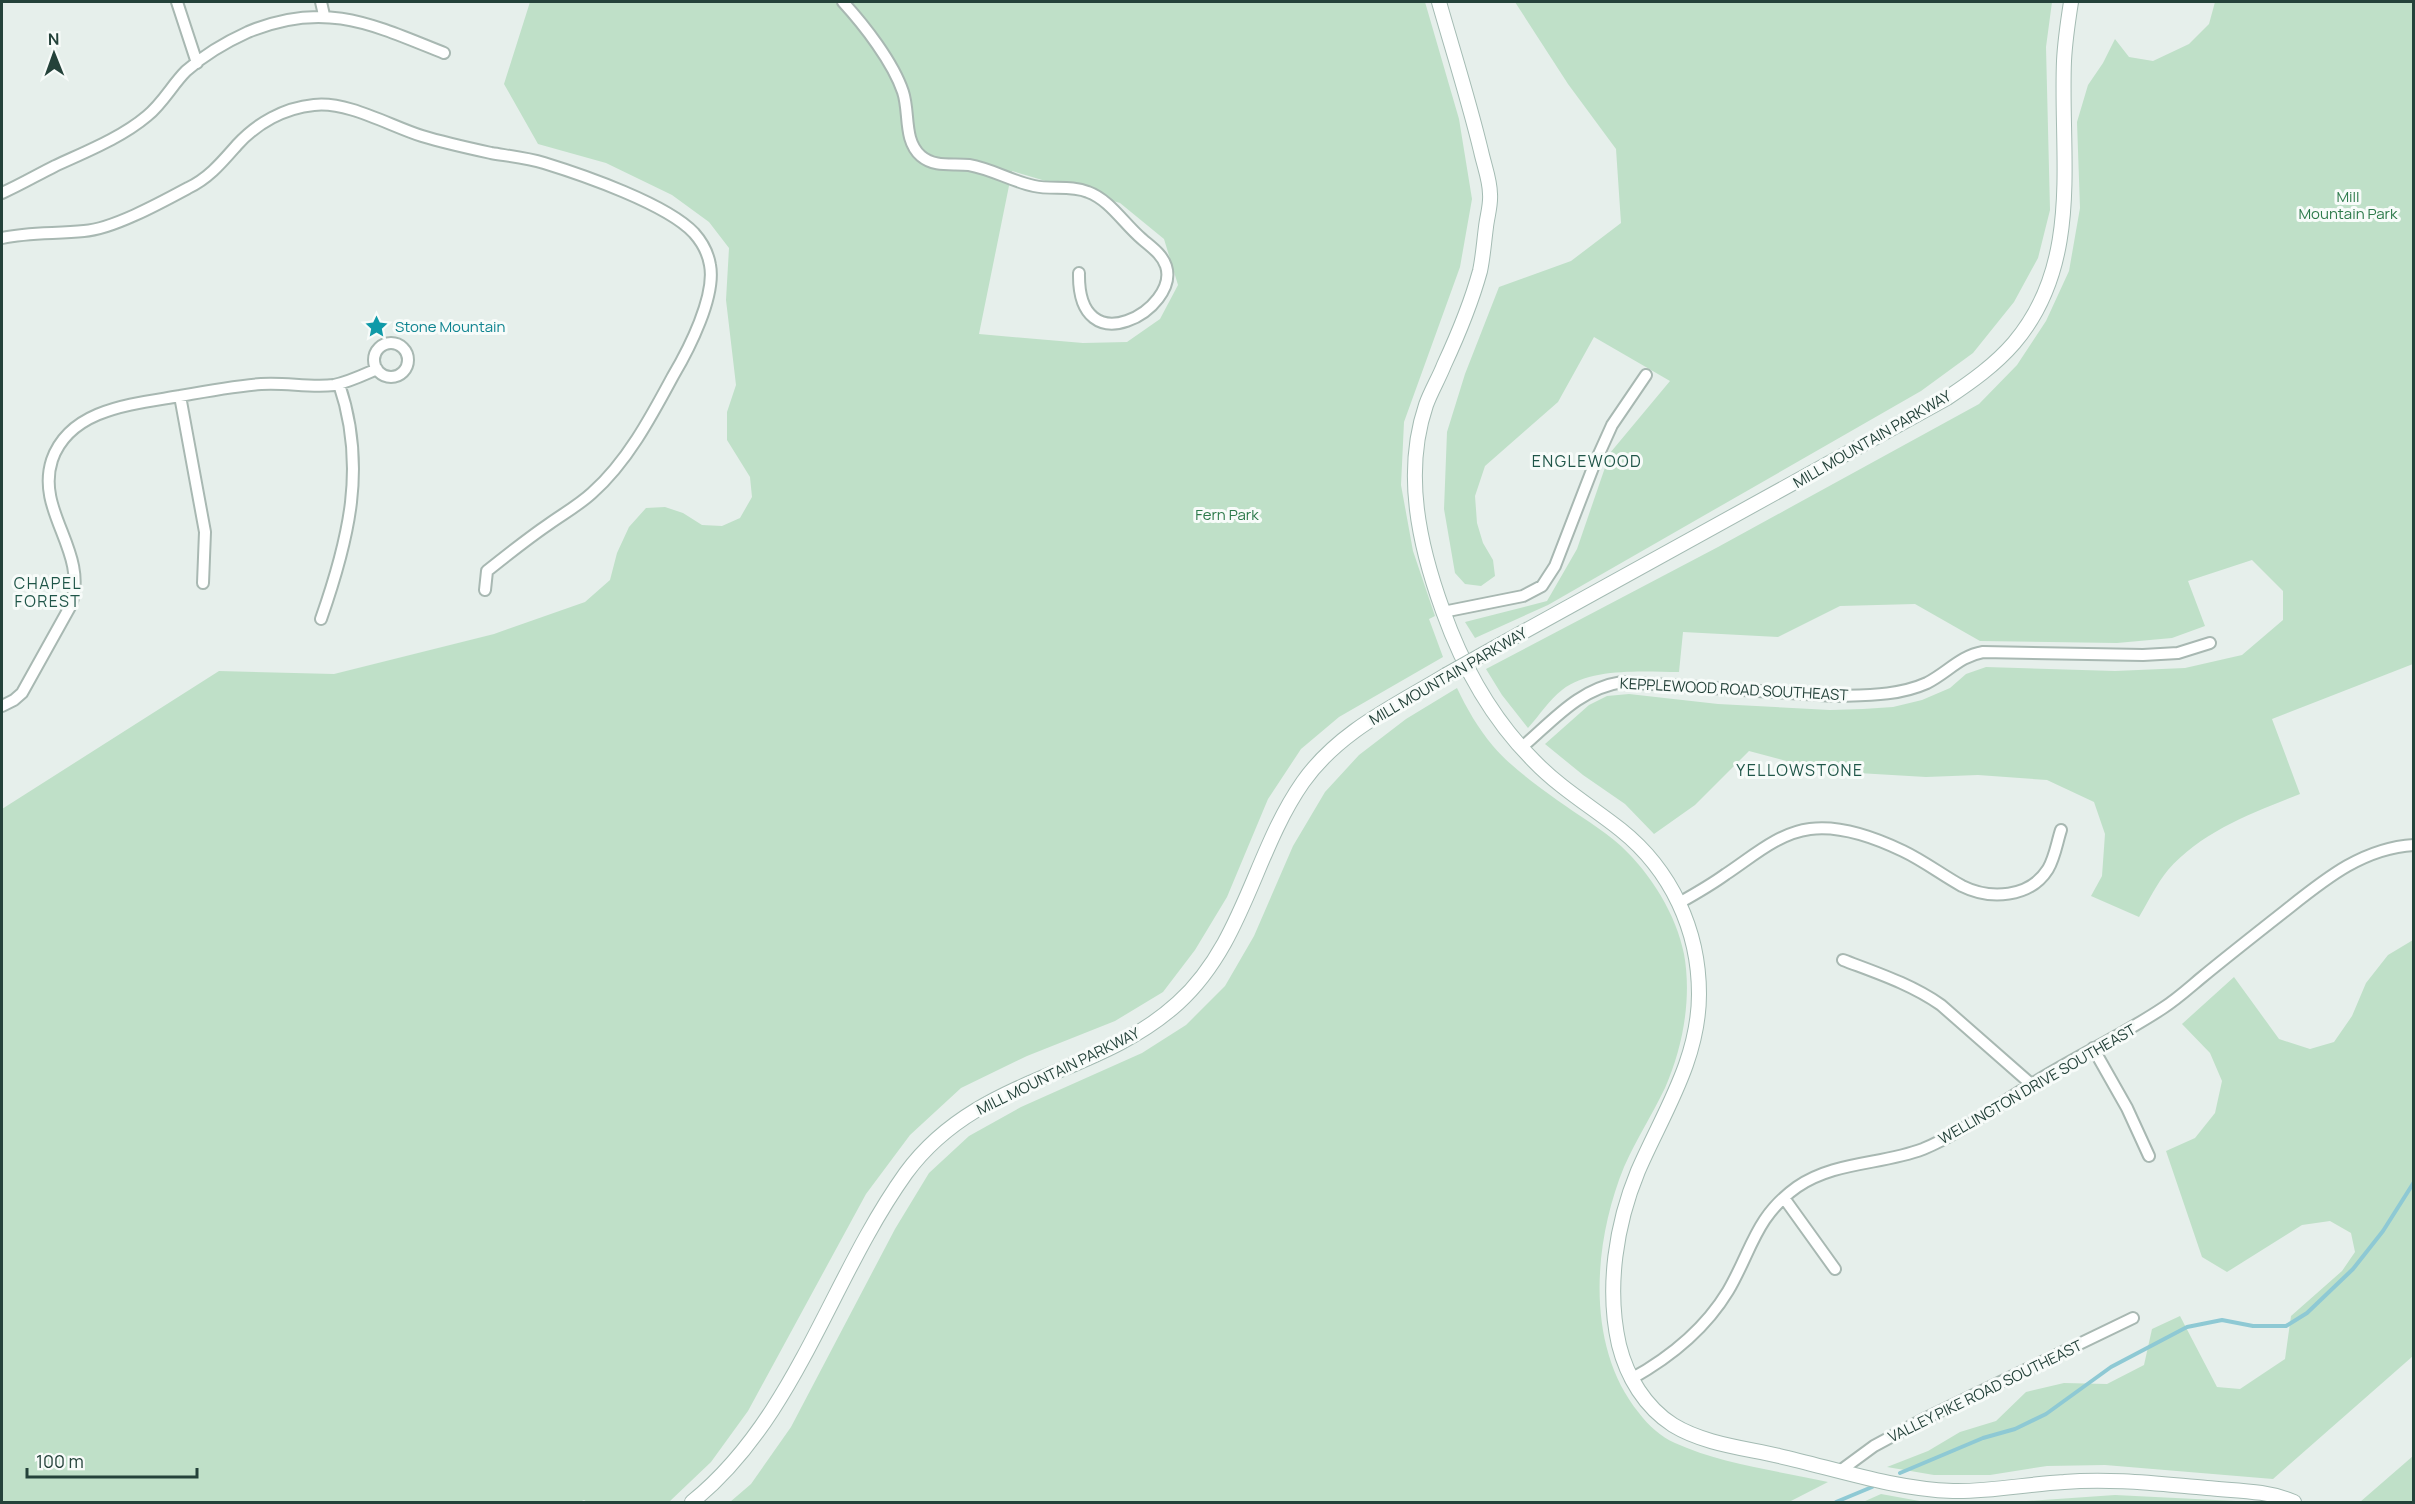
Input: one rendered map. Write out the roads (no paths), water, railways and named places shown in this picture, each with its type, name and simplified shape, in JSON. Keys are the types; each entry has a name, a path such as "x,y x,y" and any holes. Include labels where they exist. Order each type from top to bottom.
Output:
{"street":[{"path":"177,2 197,63"},
{"path":"321,2 324,15"},
{"path":"843,2 883,55 896,77 906,107 911,143 923,158 938,164 982,167 1033,186 1086,191 1107,203 1155,250 1166,266 1167,275 1163,292 1143,312 1121,322 1107,324 1093,318 1086,311 1079,286 1079,273"},
{"path":"1439,2 1474,124 1490,194 1480,270 1447,359 1427,404 1415,458 1417,512 1432,580 1460,652 1489,707 1539,767 1640,847 1667,880 1679,903 1692,936 1697,959 1699,1006 1691,1053 1681,1080 1638,1171 1620,1229 1614,1289 1615,1315 1622,1356 1631,1379 1651,1408 1681,1430 1697,1436 1840,1471 1931,1490 1956,1491 2064,1482 2128,1481 2265,1493 2294,1503"},
{"name":"MILL MOUNTAIN PARKWAY","path":"692,1503 729,1467 770,1414 874,1226 915,1163 940,1137 975,1110 1002,1094 1129,1038 1157,1021 1202,978 1228,939 1286,809 1319,761 1365,722 1446,675 1947,398 1991,366 2015,342 2041,303 2051,279 2061,239 2066,184 2064,61 2071,2"},
{"path":"2,193 132,126 160,103 185,72 212,51 261,26 287,17 324,15 361,22 444,53"},
{"path":"2,238 39,232 86,231 119,222 192,187 220,165 238,144 262,123 295,108 323,104 347,109 459,147 544,163 597,181 670,214 692,231 700,241 706,252 711,275 708,296 682,360 618,468 591,495 518,546 488,571 485,590"},
{"path":"2,706 22,693 72,605 75,593 75,568 53,509 49,476 56,451 73,430 104,412 180,396 263,384 309,386 339,384 377,369"},
{"path":"1443,612 1523,596 1542,586 1549,578 1608,435 1646,375"},
{"path":"321,619 349,520 352,495 354,450 352,430 339,384"},
{"path":"180,396 205,532 203,583"},
{"name":"KEPPLEWOOD ROAD SOUTHEAST","path":"1521,748 1579,698 1593,689 1622,682 1865,696 1912,689 1941,675 1961,659 1983,652 2143,655 2178,653 2210,643"},
{"path":"1679,903 1787,835 1810,829 1826,828 1876,840 1902,851 1962,886 1991,894 2014,893 2031,886 2048,869 2061,830"},
{"name":"WELLINGTON DRIVE SOUTHEAST","path":"1631,1379 1657,1365 1716,1308 1737,1274 1752,1238 1764,1219 1784,1198 1810,1179 1828,1171 1896,1157 1946,1138 2031,1084 2166,1007 2327,877 2366,856 2387,849 2414,845"},
{"path":"1843,960 1907,985 1926,995 1941,1005 2031,1084"},
{"path":"2093,1048 2127,1108 2149,1156"},
{"path":"1784,1198 1835,1269"},
{"name":"VALLEY PIKE ROAD SOUTHEAST","path":"1840,1471 1874,1446 1926,1418 2133,1318"}],"waterway":[{"path":"1900,1473 1983,1438 2015,1429 2046,1414 2111,1367 2187,1327 2222,1320 2253,1326 2286,1326 2307,1313 2353,1269 2383,1231 2414,1182"},
{"path":"1836,1502 1872,1487"}],"place":[{"name":"Stone Mountain","path":"377,326"}],"district":[{"name":"ENGLEWOOD","path":"1587,461"},
{"name":"CHAPEL FOREST","path":"48,592"},
{"name":"YELLOWSTONE","path":"1800,770"}],"park label":[{"name":"Mill Mountain Park","path":"2348,204"},
{"name":"Fern Park","path":"1227,514"}]}
